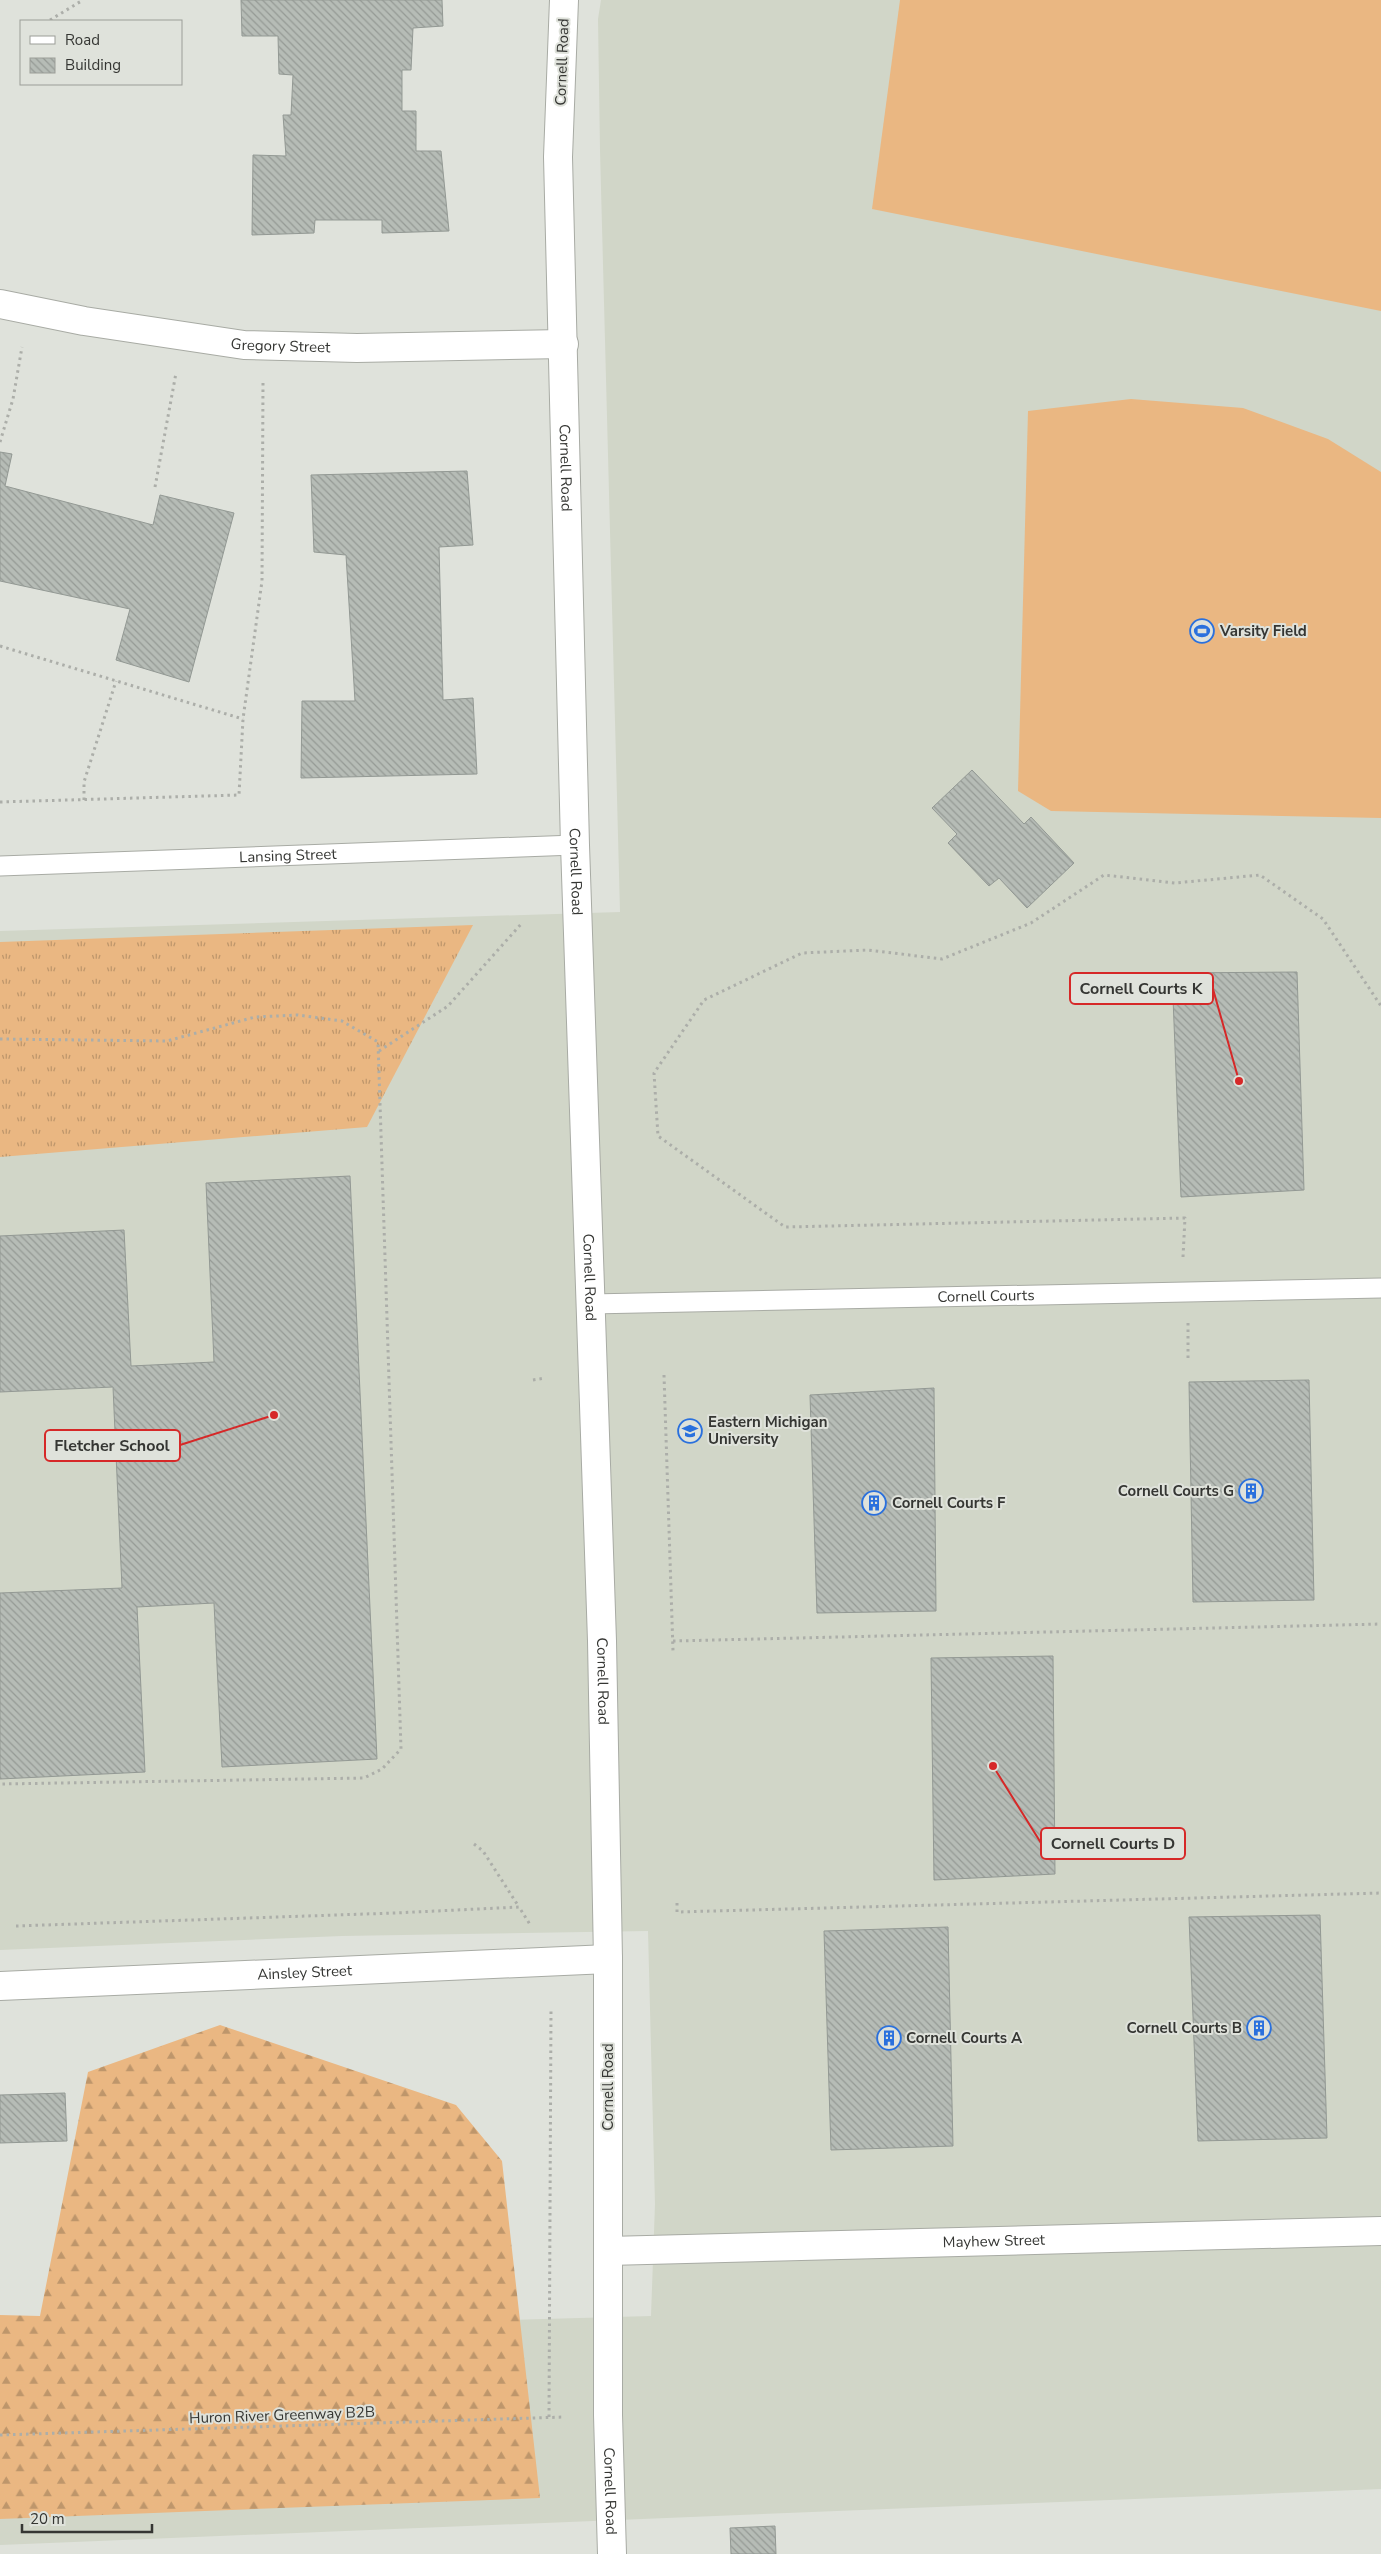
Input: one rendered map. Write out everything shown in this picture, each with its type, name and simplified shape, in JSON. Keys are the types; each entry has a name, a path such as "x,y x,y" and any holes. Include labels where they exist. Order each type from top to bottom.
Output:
{"street":[{"name":"Cornell Road","path":"564,0 558,157 575,845 602,1642 608,1959 608,2415 612,2554"},
{"name":"Gregory Street","path":"0,304 84,321 244,345 357,348 564,344"},
{"name":"Ainsley Street","path":"0,1986 608,1959"},
{"name":"Mayhew Street","path":"608,2251 1381,2231"}],"lane":[{"name":"Lansing Street","path":"0,866 575,845"},
{"name":"Cornell Courts","path":"590,1304 1381,1288"}],"path":[{"path":"50,20 84,0"},
{"path":"0,442 13,399 22,346"},
{"path":"155,487 176,372"},
{"path":"0,802 239,795 243,719 262,581 263,376"},
{"path":"0,646 243,719"},
{"path":"84,800 84,782 116,681"},
{"path":"1183,1257 1185,1218 785,1227 658,1136 654,1073 704,1000 802,953 868,950 942,959 1031,923 1104,876 1175,883 1260,875 1323,919 1381,1006"},
{"path":"378,1051 448,1006 522,923"},
{"path":"0,1039 167,1041 255,1017 298,1015 342,1022 378,1042 401,1749 382,1770 364,1778 0,1784"},
{"path":"1188,1323 1188,1360"},
{"path":"664,1375 673,1651"},
{"path":"533,1380 545,1378"},
{"path":"673,1642 1381,1624"},
{"path":"474,1844 483,1851 532,1927"},
{"path":"677,1903 677,1912 1381,1893"},
{"path":"16,1926 519,1907"},
{"path":"549,2418 551,2008"},
{"name":"Huron River Greenway B2B","path":"0,2436 565,2418"}],"shaded area":[{"name":"Eastern Michigan University","path":"601,0 1381,0 1381,2489 0,2545 0,2334 651,2316 655,2204 648,1931 342,1936 0,1950 0,931 620,912 600,150 598,19"}],"green space":[{"path":"900,0 1381,0 1381,311 872,209"},
{"name":"Varsity Field","path":"1131,399 1243,408 1328,439 1381,472 1381,818 1051,811 1018,791 1028,411"},
{"path":"473,925 367,1127 0,1157 0,942"},
{"path":"220,2025 456,2105 502,2161 540,2498 0,2519 0,2315 40,2316 88,2072"}],"building":[{"path":"241,0 442,0 443,26 413,28 411,70 402,70 402,111 416,111 416,151 441,151 449,231 382,233 382,220 315,220 314,233 252,235 253,155 286,156 283,115 291,115 293,75 279,74 278,36 242,36"},
{"path":"0,452 12,454 5,486 153,525 160,495 234,513 189,682 116,660 130,609 0,581"},
{"path":"467,471 473,545 439,547 443,700 473,698 477,774 301,778 302,701 355,701 346,555 314,552 311,475"},
{"path":"972,770 1024,824 1031,817 1074,863 1027,908 999,878 989,886 948,843 957,834 932,808"},
{"path":"1297,972 1304,1190 1181,1197 1172,973"},
{"path":"350,1176 377,1759 222,1767 214,1603 137,1607 145,1772 0,1779 0,1593 122,1588 113,1387 0,1392 0,1236 124,1230 131,1366 214,1362 206,1183"},
{"name":"Cornell Courts G","path":"1309,1380 1314,1600 1193,1602 1189,1382"},
{"name":"Cornell Courts F","path":"934,1388 936,1611 817,1613 810,1395"},
{"path":"1053,1656 1055,1874 934,1880 931,1658"},
{"name":"Cornell Courts B","path":"1320,1915 1327,2138 1198,2141 1189,1917"},
{"name":"Cornell Courts A","path":"948,1927 953,2146 831,2150 824,1931"},
{"path":"65,2093 67,2141 0,2143 0,2095"},
{"path":"775,2526 776,2554 731,2554 730,2528"}],"place":[{"name":"Varsity Field","path":"1202,631"},
{"name":"Cornell Courts K","path":"1239,1081"},
{"name":"Fletcher School","path":"274,1415"},
{"name":"Eastern Michigan University","path":"690,1431"},
{"name":"Cornell Courts G","path":"1251,1491"},
{"name":"Cornell Courts F","path":"874,1503"},
{"name":"Cornell Courts D","path":"993,1766"},
{"name":"Cornell Courts B","path":"1259,2028"},
{"name":"Cornell Courts A","path":"889,2038"}]}
